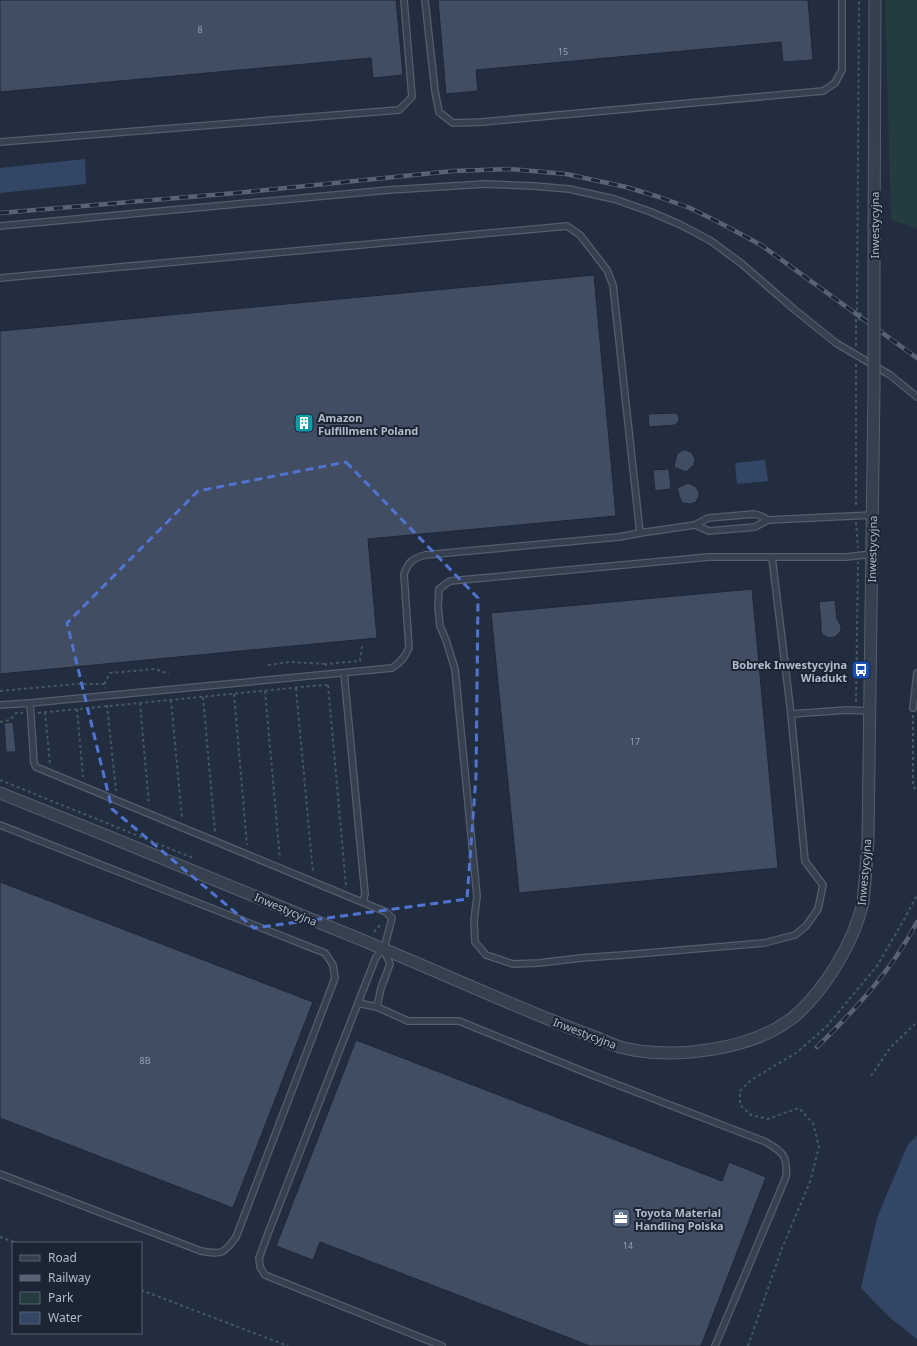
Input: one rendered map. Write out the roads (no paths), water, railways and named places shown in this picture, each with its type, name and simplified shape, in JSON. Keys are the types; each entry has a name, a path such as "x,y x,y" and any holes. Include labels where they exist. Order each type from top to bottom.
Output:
{"street":[{"name":"Inwestycyjna","path":"0,793 144,850 384,949 543,1017 620,1047 657,1053 690,1053 721,1048 751,1039 775,1028 795,1016 827,979 841,957 854,930 864,901 868,840 873,515 876,0"}],"lane":[{"path":"0,142 399,110 412,96 404,0"},
{"path":"425,0 435,91 439,112 453,124 822,91 835,83 842,70 842,0"},
{"path":"0,226 404,189 485,184 569,189 614,199 651,212 681,225 711,241 742,264 836,343 890,374 917,397"},
{"path":"0,278 567,226 580,235 607,270 613,285 640,533"},
{"path":"0,705 392,668 399,664 405,657 409,648 404,574 408,565 414,559 425,555 619,537 694,525 708,518 754,514 768,520"},
{"path":"694,525 709,531 754,527 768,520 873,515"},
{"path":"772,557 791,714 805,861 823,885 818,909 806,926 795,935 764,943 624,956 513,964 486,955 475,942 474,920 477,896 455,669 440,626 438,607 439,589 450,581 709,556 858,557 872,554"},
{"path":"344,673 365,894 363,902"},
{"path":"913,708 917,673"},
{"path":"30,703 34,763 36,767 363,902 386,912 392,918 384,949 376,957 269,1231 259,1258 260,1267 265,1275 442,1346"},
{"path":"791,714 870,710"},
{"path":"0,825 325,953 333,965 335,978 236,1237 228,1249 215,1254 201,1251 0,1174"},
{"path":"377,1006 381,988 390,964 384,949"},
{"path":"358,1003 377,1006 408,1021 458,1021 592,1075 766,1142 778,1149 786,1159 786,1177 715,1346"}],"water":[{"path":"85,159 86,184 0,193 0,168"},
{"path":"765,460 768,481 737,484 735,463"},
{"path":"917,1136 917,1339 889,1317 861,1288 877,1218 908,1144"}],"railway":[{"path":"0,213 236,193 453,171 510,169 566,174 626,187 659,197 690,208 724,225 761,245 917,358"},
{"path":"817,1047 872,989 896,957 917,922"}],"place":[{"name":"Amazon Fulfillment Poland","path":"304,423"},
{"name":"Bobrek Inwestycyjna Wiadukt","path":"861,670"},
{"name":"Toyota Material Handling Polska","path":"621,1218"}]}
